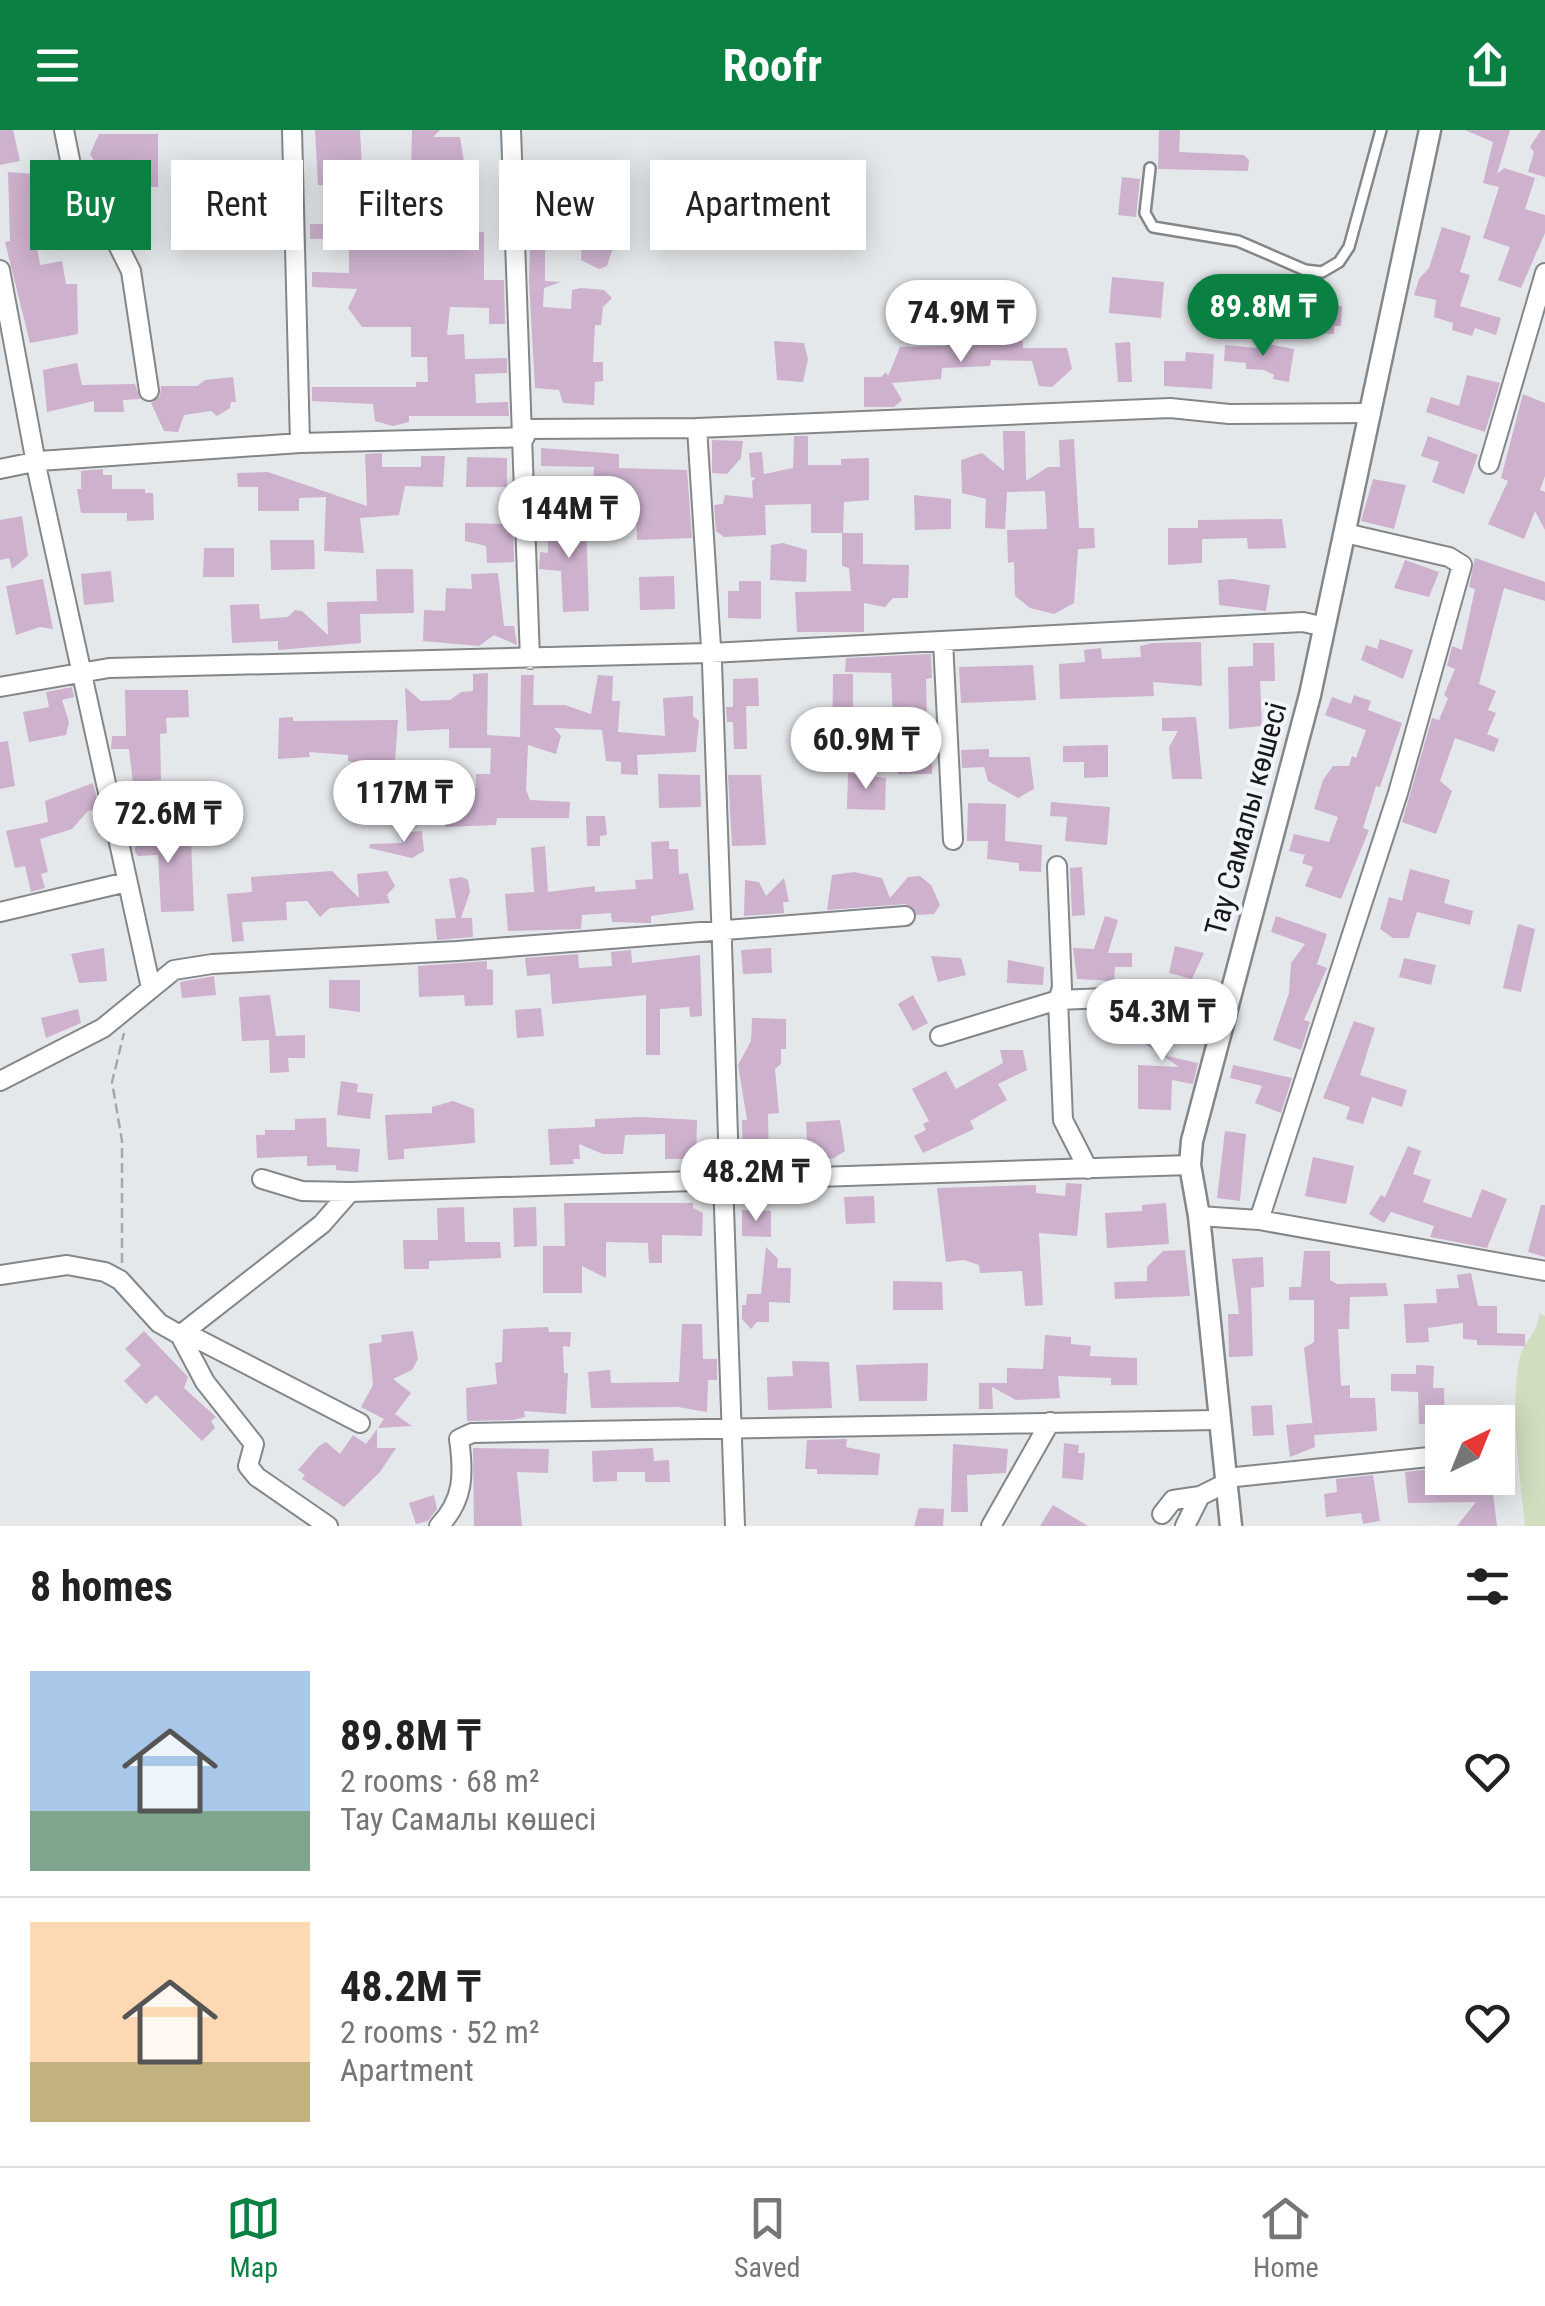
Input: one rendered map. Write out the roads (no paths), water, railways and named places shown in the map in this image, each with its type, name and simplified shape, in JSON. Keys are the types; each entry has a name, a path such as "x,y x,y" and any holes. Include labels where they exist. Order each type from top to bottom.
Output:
{"street":[{"path":"64,130 80,205 116,239 131,271 149,391"},
{"path":"292,130 300,443"},
{"path":"512,130 530,659"},
{"name":"Тау Самалы көшесі","path":"1231,1526 1217,1420 1199,1216 1190,1165 1192,1141 1263,880 1325,628 1430,130"},
{"path":"0,270 151,988"},
{"path":"1489,464 1545,272"},
{"path":"0,469 39,462 300,443 525,433 1170,408 1229,414 1372,413"},
{"path":"697,428 710,653 728,1137 723,1179 735,1526"},
{"path":"1258,1220 1398,793 1462,565 1448,557 1346,533"},
{"path":"0,687 83,672 710,653 1303,622 1325,628"},
{"path":"944,641 953,840"},
{"path":"1057,866 1063,1120 1088,1169"},
{"path":"0,912 127,882"},
{"path":"0,1082 132,1009 174,970 212,964 718,932 905,916"},
{"path":"940,1036 1058,1000 1200,994 1228,999"},
{"path":"262,1179 302,1190 350,1192 723,1179 757,1182 1190,1165"},
{"path":"182,1334 322,1224 350,1192"},
{"path":"1199,1216 1258,1220 1545,1271"},
{"path":"0,1276 66,1265 105,1272 124,1284 159,1323 360,1423"},
{"path":"182,1334 206,1382 254,1444 248,1466 328,1526"},
{"path":"439,1526 455,1509 460,1491 454,1437 472,1433 1217,1420"},
{"path":"991,1526 1050,1422"},
{"path":"1162,1514 1173,1500 1200,1496 1226,1481 1425,1458"},
{"path":"1186,1526 1200,1496"}],"lane":[{"path":"1150,168 1145,213 1153,226 1238,240 1305,270 1322,272 1339,262 1349,247 1381,130"}]}
